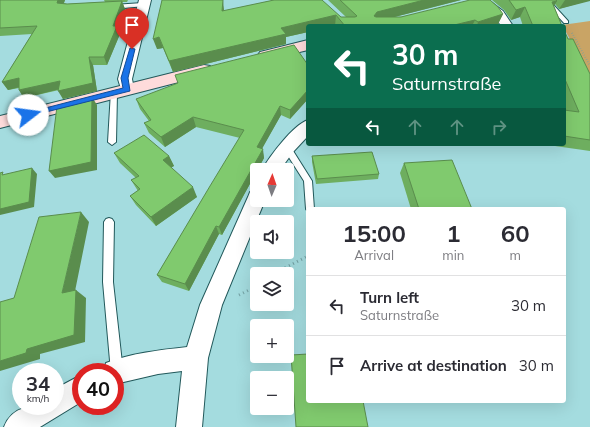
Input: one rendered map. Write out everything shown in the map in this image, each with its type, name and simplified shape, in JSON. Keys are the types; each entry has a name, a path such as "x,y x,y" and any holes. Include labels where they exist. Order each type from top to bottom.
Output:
{"street":[{"path":"467,4 482,0 499,14 506,24"},
{"path":"120,91 125,78 144,3"},
{"path":"248,60 306,46"},
{"path":"0,122 218,67"},
{"path":"276,163 287,148 306,128"},
{"path":"189,427 196,358 211,305 253,207"},
{"path":"124,370 158,362 196,358"},
{"path":"17,427 35,415"}],"lane":[{"path":"546,0 566,22"},
{"path":"107,7 144,3"},
{"path":"112,142 120,91"},
{"path":"287,148 308,181 310,207"},
{"path":"109,222 108,282 115,363"}],"path":[{"path":"566,22 590,66"},
{"path":"287,267 306,257"}],"shaded area":[{"path":"590,21 590,75 566,32 566,24"}],"building":[{"path":"0,0 58,0 57,3 67,4 122,1 113,26 117,26 104,57 89,57 93,83 58,91 60,81 19,90 19,78 2,82 37,26 0,28"},
{"path":"162,0 223,0 222,11 274,0 322,0 341,17 355,17 357,16 340,0 424,0 377,12 374,16 401,17 470,0 490,0 503,14 478,22 475,20 458,24 343,24 336,15 281,28 286,34 169,61 159,37 153,39"},
{"path":"509,0 556,0 557,1 552,2 561,24 532,24 525,7 516,10"},
{"path":"566,34 568,39 573,39 590,74 590,140 566,136 566,110 579,112 566,82"},
{"path":"294,45 306,62 306,92 290,110 280,106 257,147 263,149 255,163 250,163 250,172 219,227 216,226 185,284 157,275 244,130 193,117 161,137 144,123 151,120 136,99 178,83 175,75"},
{"path":"92,97 91,162 49,171 57,106"},
{"path":"144,135 169,156 163,160 193,187 151,217 130,196 140,189 131,180 139,176 114,153"},
{"path":"372,152 379,174 317,179 312,156"},
{"path":"452,160 471,207 418,207 404,163"},
{"path":"32,168 29,202 0,209 0,173 3,172 2,175"},
{"path":"81,212 62,293 76,290 74,335 27,349 26,353 0,361 0,302 14,298 39,217"},
{"path":"306,354 306,403 363,403 368,427 296,427 294,371 292,371 292,363 294,363 294,355"}],"route":[{"path":"28,115 127,89 125,78 132,49"}]}
